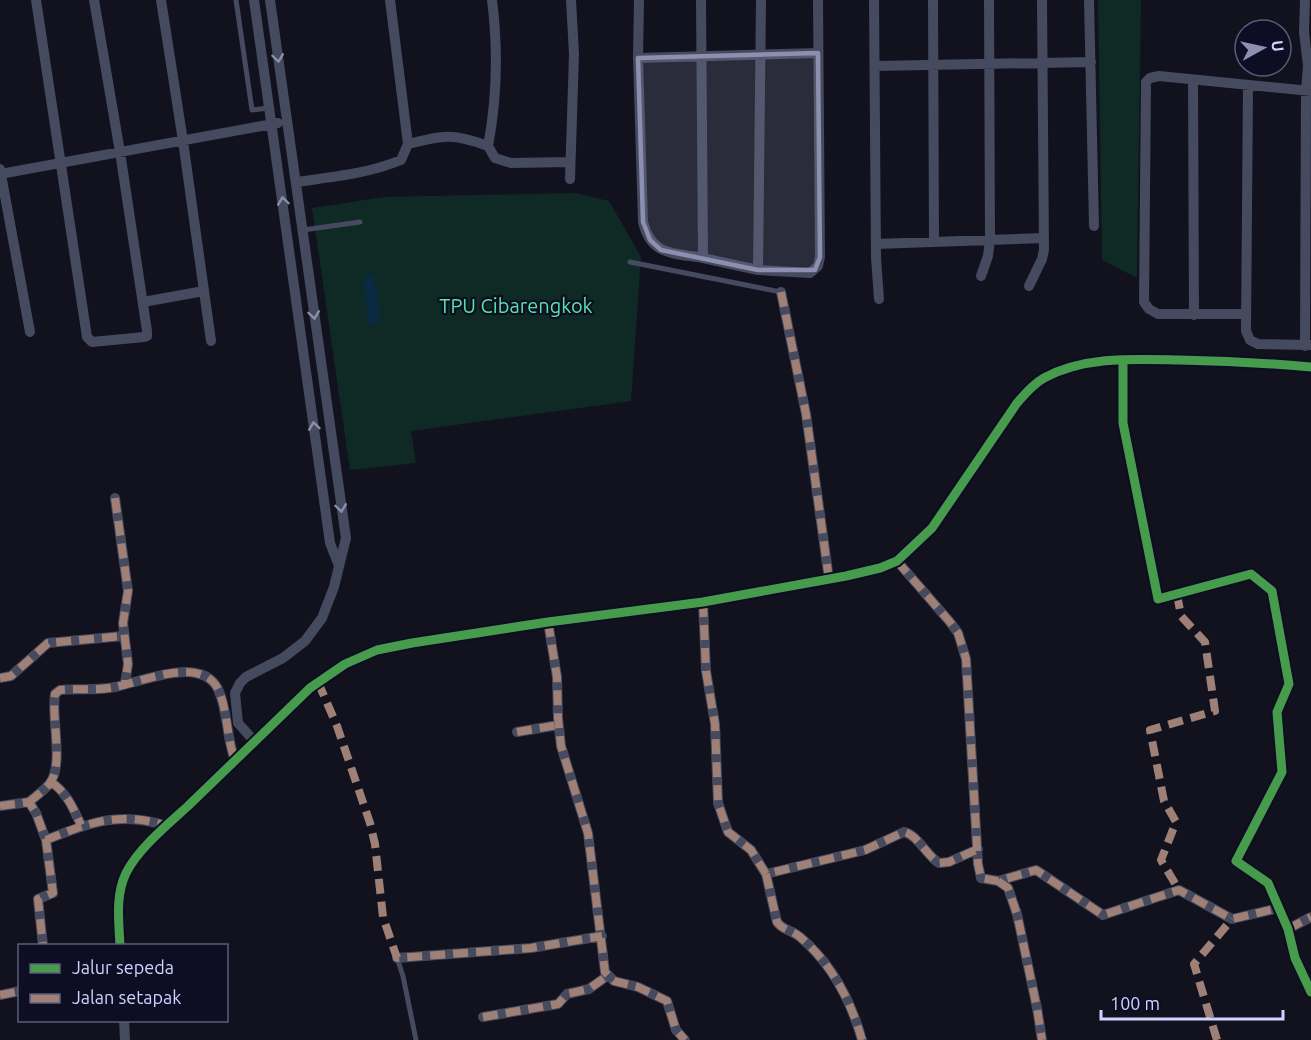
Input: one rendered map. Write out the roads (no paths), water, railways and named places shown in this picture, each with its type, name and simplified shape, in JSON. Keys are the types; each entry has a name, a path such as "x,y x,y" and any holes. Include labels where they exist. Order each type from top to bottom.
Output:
{"street":[{"path":"36,0 89,341 146,337 147,331 94,0"},
{"path":"161,0 211,341"},
{"path":"254,0 330,543 339,566"},
{"path":"255,742 238,723 235,693 240,683 283,658 305,640 322,618 334,587 345,538 270,0"},
{"path":"296,182 380,169 401,160 408,144 390,0"},
{"path":"488,147 493,119 496,33 492,0"},
{"path":"570,179 574,54 571,0"},
{"path":"639,0 638,58 645,232 655,246 661,250 758,270 810,273 818,266 820,257 818,0"},
{"path":"702,0 703,258"},
{"path":"758,270 761,0"},
{"path":"874,0 876,244 879,299"},
{"path":"933,0 934,242"},
{"path":"981,276 988,256 990,240 989,0"},
{"path":"1029,286 1042,259 1044,238 1042,0"},
{"path":"1089,0 1094,226"},
{"path":"1248,85 1246,331 1253,342 1258,344 1308,346 1309,63 1304,32 1305,0"},
{"path":"638,58 818,53"},
{"path":"875,66 1090,62"},
{"path":"1246,314 1158,314 1149,309 1144,302 1145,86 1150,78 1156,76 1308,91"},
{"path":"1194,80 1194,315"},
{"path":"30,332 0,172 287,122"},
{"path":"408,144 434,137 462,136 488,147 495,158 511,163 570,162"},
{"path":"876,244 1044,238"},
{"path":"291,259 306,257"},
{"path":"143,302 204,291"},
{"path":"781,292 806,414 829,579"},
{"path":"120,944 119,904 125,875 135,860 167,826 310,688 327,675 358,658 377,650 412,643 703,602 880,568 897,561 932,528 1017,403 1030,388 1041,379 1072,367 1123,360 1213,360 1311,367"},
{"path":"1123,360 1123,423 1158,599 1251,574 1272,591 1289,684 1277,712 1282,772 1236,861 1268,883 1288,929 1295,958 1311,992"},
{"path":"115,498 128,591 123,636 128,664 125,684"},
{"path":"897,561 950,622 962,643 966,659 981,878 998,881 1008,888 1017,914 1042,1040"},
{"path":"703,602 706,671 715,724 718,803 728,832 751,850 766,874 780,927 800,937 834,976 848,1001 862,1040"},
{"path":"549,622 557,677 561,746 588,833 602,936 603,963 607,976 614,981 638,987 667,1001 676,1030 685,1040"},
{"path":"0,678 11,676 48,643 123,636"},
{"path":"0,806 29,802 51,782 56,763 53,713 55,694 60,690 114,688 186,672 209,678 221,697 235,760"},
{"path":"517,732 558,725"},
{"path":"51,782 67,797 81,825"},
{"path":"29,802 36,813 46,840 53,893 38,899 43,944"},
{"path":"46,840 81,825 103,819 137,818 167,826"},
{"path":"766,874 866,850 904,832 910,834 925,851 939,862 949,862 978,849"},
{"path":"998,881 1036,870 1103,915 1179,890 1232,919 1279,908"},
{"path":"1288,929 1311,917"},
{"path":"398,958 531,948 602,936"},
{"path":"483,1017 558,1004 567,994 589,989 607,976"},
{"path":"0,995 18,991"},
{"path":"124,1022 125,1040"}],"lane":[{"path":"236,0 252,110 270,108"},
{"path":"303,230 360,222"},
{"path":"630,262 781,292"},
{"path":"398,958 404,976 416,1040"}],"water":[{"path":"368,273 374,277 381,322 369,324 363,279"}],"park label":[{"name":"TPU Cibarengkok","path":"516,305"}]}
